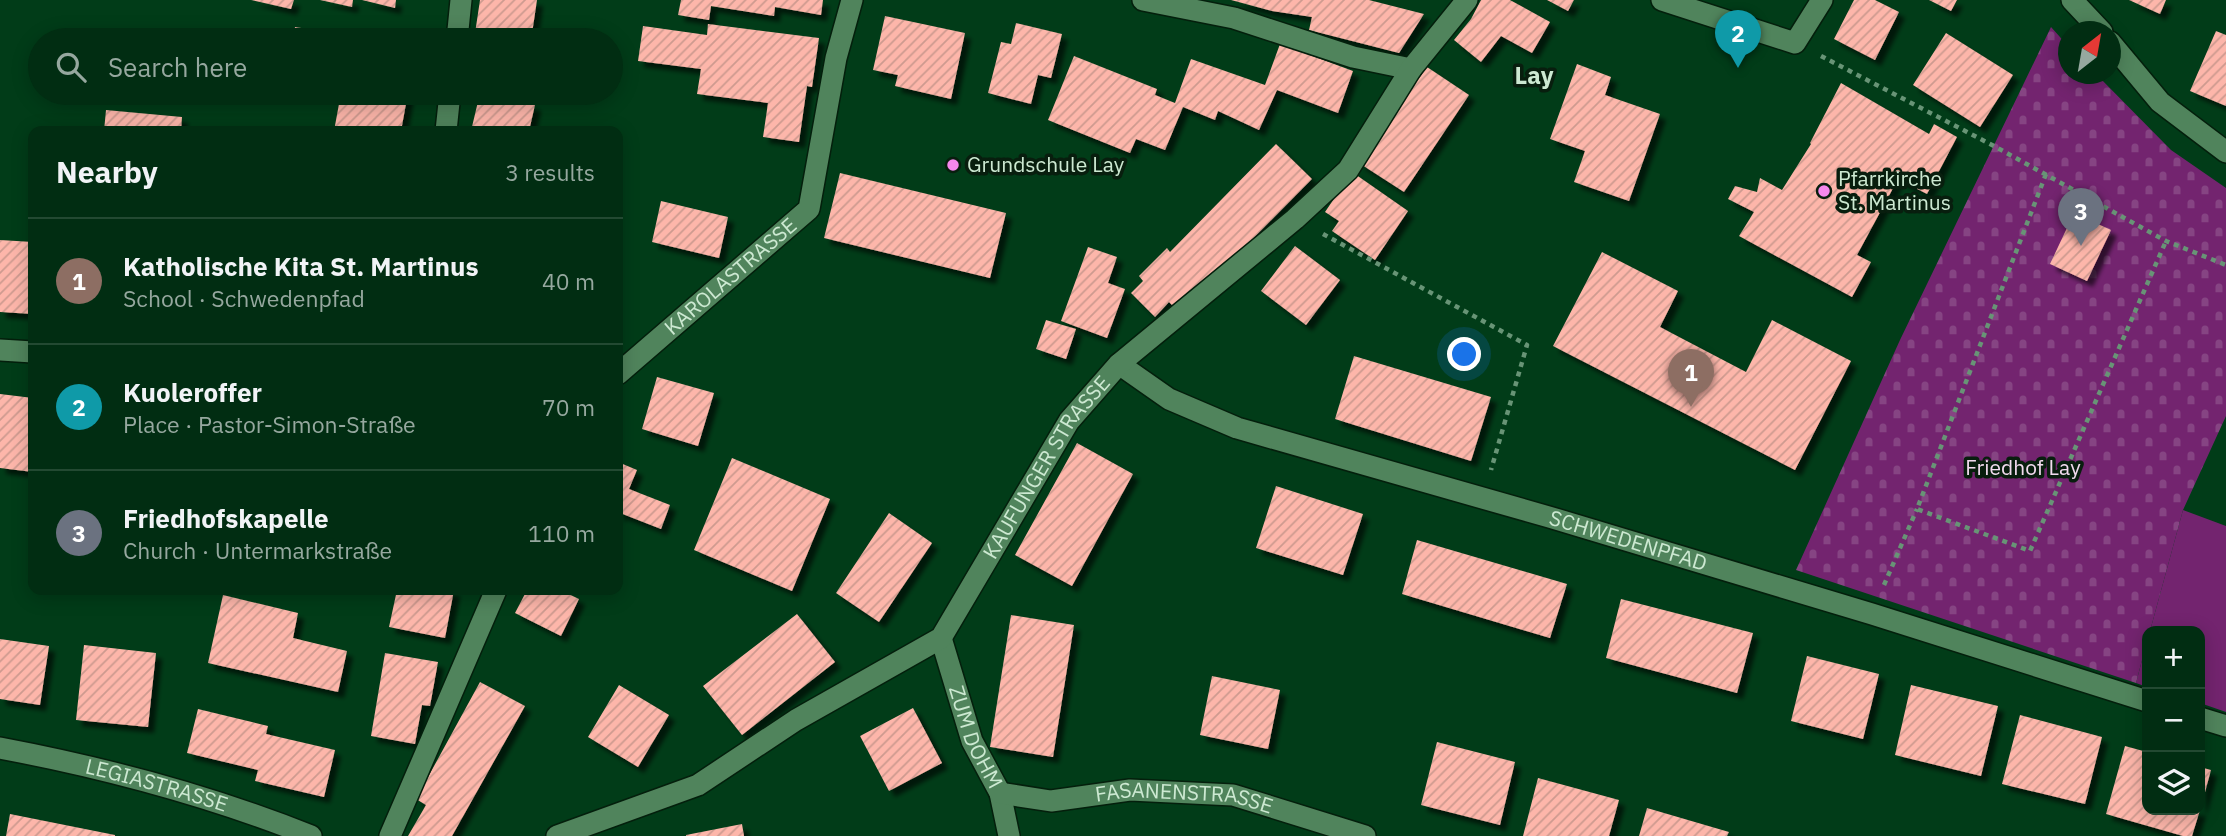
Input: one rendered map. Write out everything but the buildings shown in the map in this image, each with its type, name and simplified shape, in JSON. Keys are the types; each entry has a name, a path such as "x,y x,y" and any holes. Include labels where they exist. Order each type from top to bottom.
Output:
{"street":[{"path":"458,28 461,0"},
{"name":"KAROLASTRASSE","path":"623,370 809,209 836,58 852,0"},
{"path":"1143,0 1234,18 1353,57 1411,69"},
{"name":"KAUFUNGER STRASSE","path":"942,638 1069,421 1119,364 1295,219 1348,170 1411,69 1468,0"},
{"path":"1662,0 1795,43 1822,0"},
{"path":"2072,0 2092,21"},
{"path":"2121,55 2160,102 2226,152"},
{"path":"447,126 449,105"},
{"path":"0,350 28,352"},
{"name":"SCHWEDENPFAD","path":"1119,364 1169,399 1237,428 1872,614 2142,699"},
{"path":"390,836 494,595"},
{"path":"557,836 698,785 796,720 942,638"},
{"name":"ZUM DOHM","path":"942,638 972,741 1000,793 1009,836"},
{"path":"2205,720 2226,726"},
{"name":"LEGIASTRASSE","path":"0,748 52,757 164,785 311,836"},
{"name":"FASANENSTRASSE","path":"1000,793 1051,801 1130,790 1233,795 1365,836"}],"path":[{"path":"1795,43 2046,174 2166,241 2226,265"},
{"path":"1872,614 1917,509 2046,174"},
{"path":"1295,219 1527,345 1482,498"},
{"path":"1917,509 2030,551 2166,241"}],"green space":[{"name":"Friedhof Lay","path":"2051,27 2058,35 2058,84 2106,84 2171,150 2226,188 2226,416 2183,510 2151,626 2142,626 2142,660 2136,683 1796,570 1900,340"},
{"path":"2183,510 2226,526 2226,712 2205,705 2205,626 2151,626"},
{"path":"2142,660 2142,685 2136,683"}],"place":[{"name":"Kuoleroffer","path":"1738,68"},
{"name":"Grundschule Lay","path":"953,165"},
{"name":"Pfarrkirche St. Martinus","path":"1824,191"},
{"name":"Friedhofskapelle","path":"2081,246"},
{"name":"Katholische Kita St. Martinus","path":"1691,407"}],"district":[{"name":"Lay","path":"1534,76"}]}
